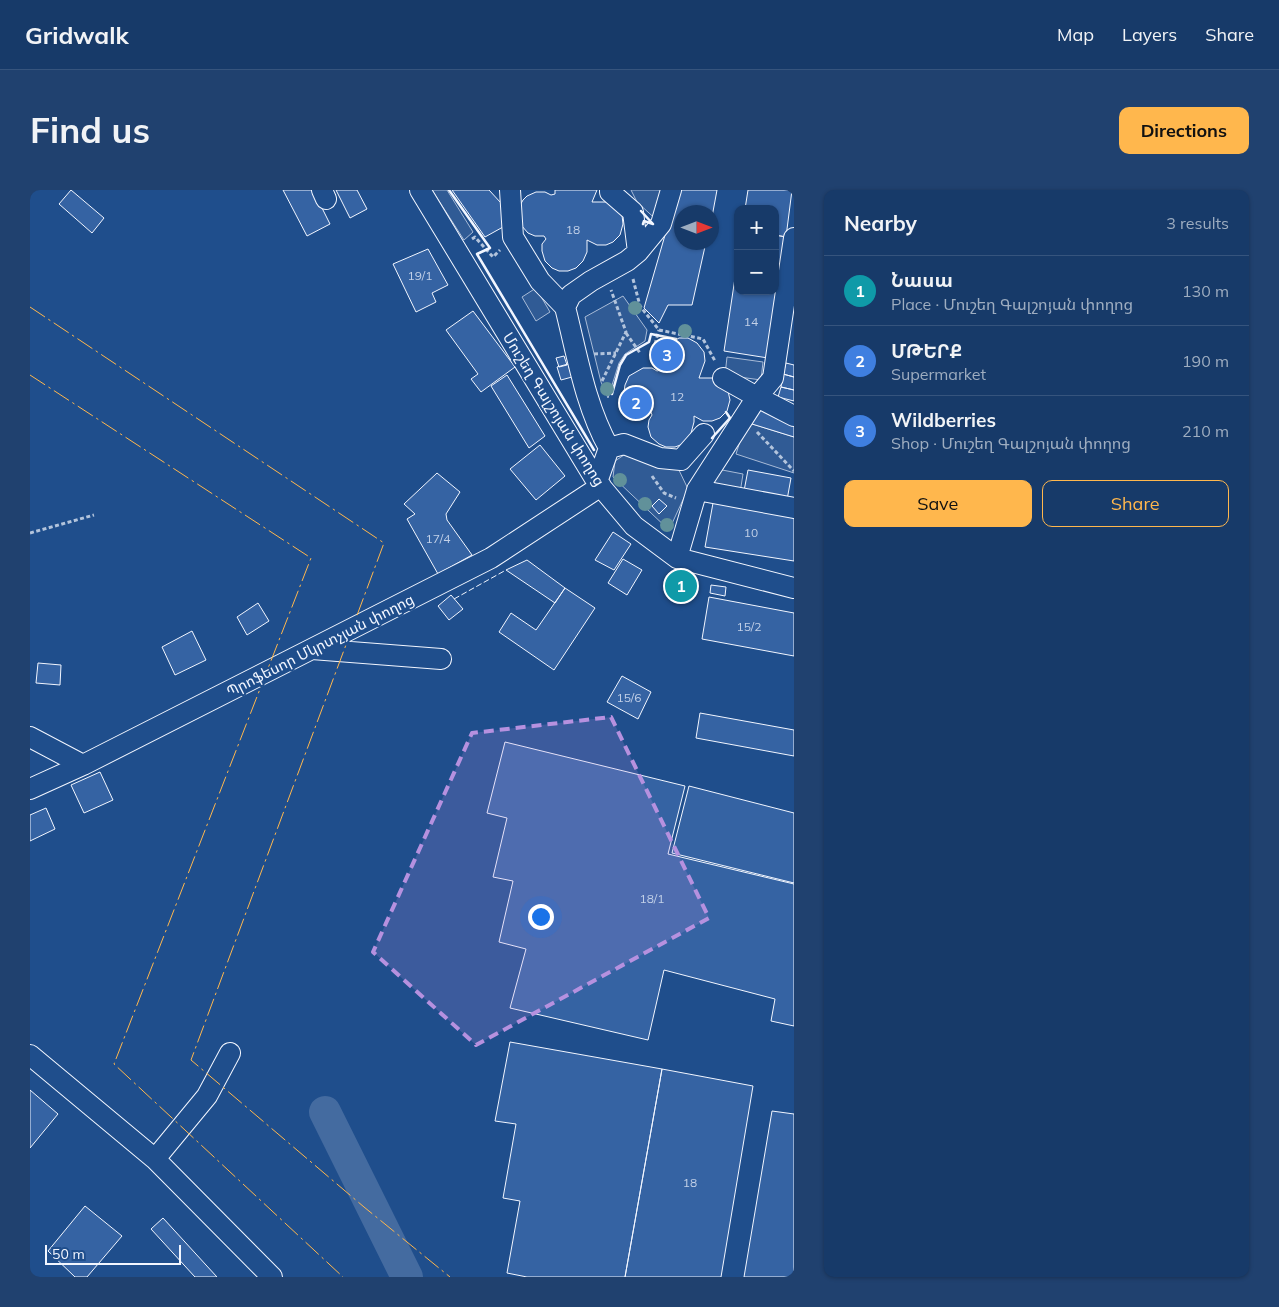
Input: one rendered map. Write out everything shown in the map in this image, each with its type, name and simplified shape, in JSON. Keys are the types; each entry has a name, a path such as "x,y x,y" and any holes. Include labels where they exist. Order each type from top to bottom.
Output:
{"street":[{"name":"Մուշեղ Գալշոյան փողոց","path":"420,190 599,484 634,526 677,558 794,588"},
{"path":"512,190 513,238 540,281 564,307 588,395 600,432 609,448 599,484"},
{"path":"610,190 632,212 633,256"},
{"path":"564,307 571,295 633,256 661,224 671,190"},
{"path":"677,558 695,497 751,406 773,378 794,238"},
{"path":"723,378 751,406 794,416"},
{"path":"609,448 624,444 660,458 681,460 704,434"},
{"name":"Պրոֆեսոր Մկրտչյան փողոց","path":"30,789 83,765 491,558 599,484"},
{"path":"695,497 794,508"},
{"path":"312,649 442,659"},
{"path":"30,737 83,765"},
{"path":"155,1159 207,1096 230,1053"},
{"path":"30,1055 155,1159 272,1277"}],"path":[{"path":"475,236 493,257"},
{"path":"633,256 640,306 658,330 703,339 723,378"},
{"path":"605,273 626,332 640,353"},
{"path":"655,344 658,330"},
{"path":"588,395 601,384 626,332"},
{"path":"592,354 616,353"},
{"path":"751,406 749,423 794,472"},
{"path":"638,451 638,457 664,492 695,497"},
{"path":"30,533 94,515"}],"highlighted area":[{"path":"611,717 709,918 476,1045 373,952 472,733"}],"shaded area":[{"path":"432,190 447,190 473,232 464,240"},
{"path":"631,190 663,190 661,224 637,202"},
{"path":"536,288 550,312 536,321 522,297"},
{"path":"623,296 647,330 645,341 625,354 619,363 608,398 601,382 585,317"},
{"path":"727,357 763,362 761,380 725,375"},
{"path":"746,422 794,437 794,473 736,454"},
{"path":"627,453 677,466 688,489 669,530 613,477 615,461"},
{"path":"717,469 743,474 740,493 713,487"}],"building":[{"path":"71,190 104,218 92,233 59,204"},
{"path":"283,190 313,190 330,224 307,236"},
{"path":"336,190 357,190 367,209 350,218"},
{"path":"452,190 489,190 501,203 503,227 485,237"},
{"path":"555,190 597,190 592,202 607,202 622,215 623,224 620,235 613,242 606,245 597,245 587,240 587,252 583,261 576,268 568,271 559,271 552,268 545,261 542,244 546,239 544,236 535,236 528,233 521,225 518,209 527,196 536,192 545,192 551,195 555,194"},
{"path":"678,190 717,190 714,205 674,205 674,250 704,250 692,305 668,305 659,323 644,308"},
{"path":"748,190 792,190 786,237 779,236 779,205 746,205"},
{"path":"779,236 786,237 779,284"},
{"path":"428,249 448,285 432,293 436,302 416,312 393,264"},
{"path":"734,285 734,295 777,295 768,358 724,351"},
{"path":"473,311 515,367 481,392 471,379 478,374 446,330"},
{"path":"679,338 688,338 697,343 704,352 705,361 699,378 713,378 722,382 728,391 730,400 727,411 720,418 712,421 703,421 694,416 690,437 683,444 675,447 666,447 651,437 648,427 652,415 651,412 642,412 634,409 627,402 624,392 629,376 643,368 661,370 661,355 666,346"},
{"path":"564,356 567,365 559,367 556,358"},
{"path":"786,363 794,365 794,377 783,374"},
{"path":"568,364 572,377 561,380 557,367"},
{"path":"783,374 794,377 794,390 781,387"},
{"path":"507,375 545,436 529,448 491,386"},
{"path":"781,387 794,390 794,401 778,397"},
{"path":"759,405 794,422 794,437 752,424"},
{"path":"540,445 565,476 536,500 510,469"},
{"path":"748,470 791,478 787,500 744,491"},
{"path":"437,473 460,492 446,514 447,520 472,555 438,574 407,519 415,514 404,504"},
{"path":"659,499 667,506 659,514 652,506"},
{"path":"713,503 794,517 794,561 705,547"},
{"path":"613,532 631,544 614,570 595,560"},
{"path":"623,559 642,570 627,595 608,583"},
{"path":"527,560 565,588 555,603 506,570"},
{"path":"676,572 696,581 686,600 666,591"},
{"path":"711,585 726,587 725,596 710,593"},
{"path":"565,588 595,608 554,670 499,632 511,613 536,630"},
{"path":"451,595 463,609 449,620 438,606"},
{"path":"709,597 794,613 794,656 702,639"},
{"path":"258,603 269,621 247,635 237,617"},
{"path":"192,631 206,660 175,675 162,647"},
{"path":"38,663 61,665 60,685 36,683"},
{"path":"622,676 651,692 638,719 607,702"},
{"path":"700,713 794,730 794,756 696,738"},
{"path":"505,742 685,786 668,854 794,884 794,1026 771,1021 775,999 664,970 648,1040 510,1008 526,949 499,942 513,881 493,877 507,818 487,813"},
{"path":"100,772 113,800 84,813 71,785"},
{"path":"689,786 794,813 794,883 672,853"},
{"path":"46,808 55,829 30,841 30,815"},
{"path":"510,1042 662,1069 625,1277 527,1277 507,1273 520,1201 503,1198 516,1124 495,1121"},
{"path":"662,1069 753,1086 721,1277 625,1277"},
{"path":"30,1090 58,1114 30,1148"},
{"path":"772,1111 794,1114 794,1277 744,1277"},
{"path":"85,1206 122,1236 87,1277 75,1277 48,1251"},
{"path":"163,1218 217,1277 195,1277 151,1229"}],"waterway":[{"path":"325,1112 407,1277"}],"fence":[{"path":"454,599 506,570"}],"wall":[{"path":"449,190 490,248 477,254 594,450"},
{"path":"641,211 653,224 644,221 643,224"},
{"path":"612,394 620,365 626,355 649,342 651,334 676,339"},
{"path":"712,438 730,418 726,412"}],"power":[{"path":"30,307 384,543 191,1060 364,1207 450,1277"},
{"path":"30,375 311,558 114,1064 343,1277"}],"place":[{"name":"Wildberries","path":"667,355"},
{"name":"ՄԹԵՐՔ","path":"636,403"},
{"name":"Նասա","path":"681,586"}]}
